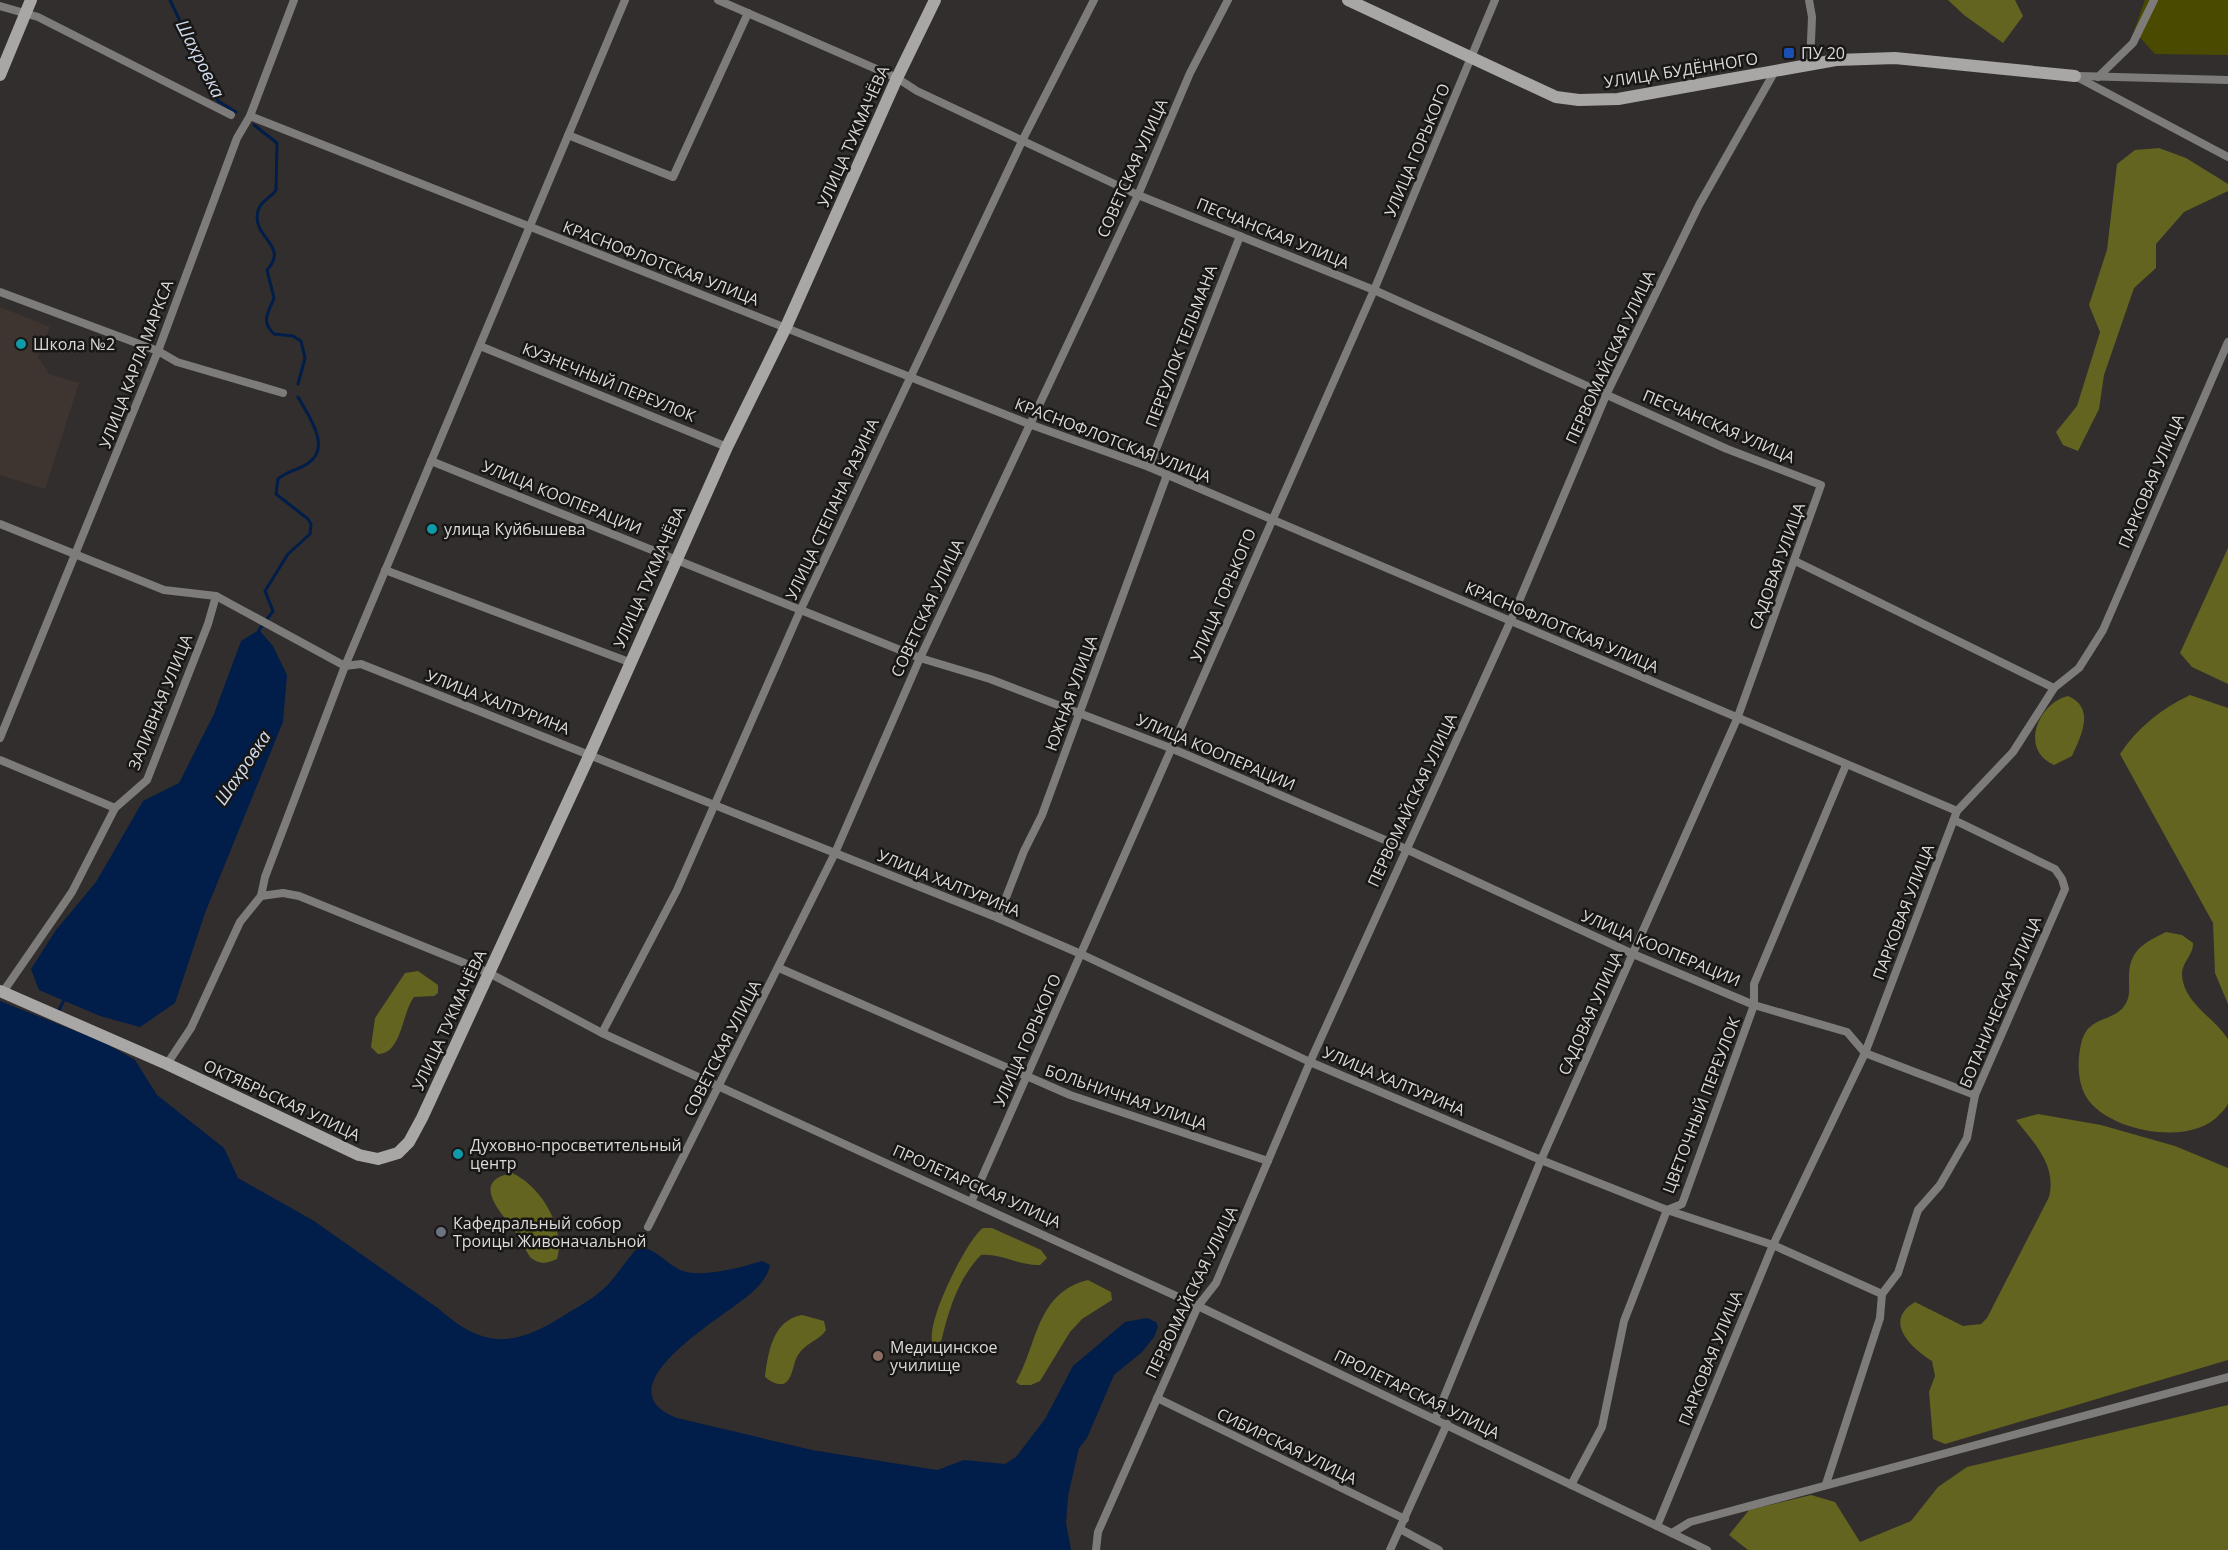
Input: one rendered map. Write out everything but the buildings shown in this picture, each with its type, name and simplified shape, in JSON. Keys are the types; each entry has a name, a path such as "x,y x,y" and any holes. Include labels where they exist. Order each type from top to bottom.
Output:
{"street":[{"path":"0,75 31,0"},
{"name":"УЛИЦА КАРЛА МАРКСА","path":"0,738 158,351 237,138 250,116 294,0"},
{"path":"167,1065 191,1028 240,922 261,896 265,877 345,666 625,0"},
{"name":"ПЕСЧАНСКАЯ УЛИЦА","path":"718,0 897,78 917,91 1138,195 1374,290 1727,449 1821,485"},
{"name":"УЛИЦА ТУКМАЧЁВА","path":"384,1158 398,1153 409,1142 489,974 727,447 786,327 897,78 935,0"},
{"name":"УЛИЦА СТЕПАНА РАЗИНА","path":"603,1033 676,890 716,805 800,611 1023,139 1094,0"},
{"name":"СОВЕТСКАЯ УЛИЦА","path":"648,1227 835,853 920,658 1138,195 1190,73 1228,0"},
{"name":"УЛИЦА БУДЁННОГО","path":"1348,0 1556,96 1579,100 1618,99 1836,60 1895,58 2075,76"},
{"name":"УЛИЦА ГОРЬКОГО","path":"972,1200 1173,750 1374,290 1495,0"},
{"path":"1809,0 1812,17 1810,65"},
{"path":"2098,77 2133,43 2154,0"},
{"path":"0,6 38,17 231,115"},
{"path":"568,135 673,177 748,13"},
{"name":"ПЕРВОМАЙСКАЯ УЛИЦА","path":"1096,1550 1098,1532 1198,1305 1215,1283 1310,1062 1511,620 1607,393 1699,205 1775,71"},
{"path":"2075,76 2228,80"},
{"path":"2075,76 2228,156"},
{"name":"КРАСНОФЛОТСКАЯ УЛИЦА","path":"250,116 1029,424 1149,467 1272,521 1511,620 1956,815"},
{"name":"ПЕРЕУЛОК ТЕЛЬМАНА","path":"1149,467 1240,236"},
{"path":"0,292 158,351 177,362 283,393"},
{"name":"ПАРКОВАЯ УЛИЦА","path":"1657,1526 1773,1245 1865,1053 1956,815 2013,752 2054,688 2079,668 2103,630 2228,342"},
{"name":"КУЗНЕЧНЫЙ ПЕРЕУЛОК","path":"480,346 727,447"},
{"name":"УЛИЦА КООПЕРАЦИИ","path":"432,461 920,658 990,679 1173,750 1406,849 1633,954 1754,1005 1847,1032 1865,1053 1975,1095"},
{"name":"ЮЖНАЯ УЛИЦА","path":"998,918 1024,851 1042,815 1167,475"},
{"name":"САДОВАЯ УЛИЦА","path":"1435,1419 1541,1160 1737,719 1821,485"},
{"name":"УЛИЦА ХАЛТУРИНА","path":"0,524 165,590 216,596 274,625 345,666 361,664 998,918 1081,954 1310,1062 1541,1160 1667,1210 1773,1245 1882,1294"},
{"path":"1795,561 2054,688"},
{"path":"386,570 629,662"},
{"name":"ЗАЛИВНАЯ УЛИЦА","path":"1,992 72,892 115,808 147,780 208,624 216,596"},
{"path":"0,760 115,808"},
{"name":"ЦВЕТОЧНЫЙ ПЕРЕУЛОК","path":"1571,1485 1602,1427 1624,1321 1667,1210 1682,1204 1754,1005 1754,984 1846,765"},
{"name":"БОТАНИЧЕСКАЯ УЛИЦА","path":"1826,1484 1880,1318 1882,1294 1898,1273 1918,1210 1940,1185 1967,1138 1975,1095 2065,889 2055,869 1956,815"},
{"name":"ПРОЛЕТАРСКАЯ УЛИЦА","path":"261,896 283,893 299,896 489,974 603,1033 1198,1305 1707,1550"},
{"name":"БОЛЬНИЧНАЯ УЛИЦА","path":"779,968 1070,1095 1268,1161"},
{"name":"ОКТЯБРЬСКАЯ УЛИЦА","path":"1,992 167,1065 359,1155 384,1158"},
{"path":"1672,1533 1690,1522 2228,1377"},
{"name":"СИБИРСКАЯ УЛИЦА","path":"1157,1398 1405,1519"},
{"path":"1390,1550 1447,1425"},
{"path":"1400,1529 1439,1550"}],"shaded area":[{"path":"1948,0 2015,0 2023,16 2003,43 1964,15"},
{"path":"2145,0 2228,0 2228,55 2155,54 2134,31"},
{"path":"2159,148 2186,158 2228,184 2228,191 2184,212 2156,244 2156,268 2134,288 2104,375 2099,409 2078,451 2063,445 2056,432 2077,406 2100,332 2089,305 2107,250 2117,164 2135,150"},
{"path":"0,307 50,327 38,357 49,374 79,383 45,489 0,475"},
{"path":"2228,548 2228,684 2192,667 2180,653"},
{"path":"2190,695 2228,708 2228,1004 2215,973 2213,923 2120,754 2134,735 2151,720 2169,706"},
{"path":"2068,696 2077,701 2082,708 2084,723 2072,756 2054,765 2043,758 2037,749 2035,738 2037,728 2048,708 2057,700"},
{"path":"2166,932 2182,935 2193,943 2182,974 2184,984 2193,1002 2228,1039 2228,1103 2208,1124 2192,1130 2154,1132 2116,1121 2089,1101 2080,1081 2079,1058 2084,1034 2089,1027 2115,1014 2126,1003 2129,992 2129,971 2138,950"},
{"path":"418,971 438,985 438,993 434,996 414,997 397,1040 386,1052 378,1054 371,1047 375,1018 405,973"},
{"path":"2038,1114 2101,1125 2175,1146 2228,1168 2228,1360 1945,1444 1933,1439 1929,1392 1935,1376 1932,1361 1916,1349 1903,1333 1901,1317 1906,1309 1915,1302 1963,1326 1981,1324 1987,1318 2049,1197 2051,1185 2047,1165 2016,1120"},
{"path":"512,1173 533,1188 549,1209 558,1234 557,1259 543,1263 530,1257 497,1208 491,1190 492,1183 499,1177"},
{"path":"983,1228 992,1228 1041,1250 1047,1258 1040,1265 1032,1265 996,1256 981,1255 960,1284 941,1342 934,1346 932,1337 934,1322 948,1285 967,1249"},
{"path":"1088,1280 1111,1292 1112,1300 1082,1319 1070,1332 1040,1381 1031,1385 1020,1385 1016,1382 1048,1308 1058,1296 1071,1287"},
{"path":"802,1315 824,1321 826,1330 801,1351 786,1382 780,1384 773,1382 765,1377 774,1338 784,1323"},
{"path":"2228,1405 2228,1550 1748,1550 1729,1535 1749,1510 1811,1495 1835,1502 1860,1542 1911,1521 1938,1487 1967,1467"}],"water":[{"path":"259,630 273,646 287,675 283,722 205,913 175,1003 140,1027 100,1016 39,990 31,969 56,930 96,882 143,801 179,783 214,714 241,641"},
{"path":"0,1001 103,1042 135,1060 157,1095 224,1148 238,1178 314,1221 456,1323 472,1332 502,1339 533,1332 550,1324 603,1290 638,1247 650,1250 677,1268 691,1273 722,1271 762,1261 770,1265 765,1278 752,1292 695,1335 674,1353 659,1371 652,1389 656,1405 677,1418 812,1450 937,1470 964,1460 1005,1464 1016,1457 1045,1419 1073,1366 1125,1322 1147,1318 1156,1322 1158,1327 1154,1337 1142,1352 1114,1375 1087,1438 1079,1448 1068,1496 1066,1523 1071,1550 0,1550"}],"waterway":[{"name":"Шахровка","path":"170,0 218,101 236,112"},
{"name":"Шахровка","path":"254,125 277,143 276,190 259,208 257,220 274,254 273,261 267,270 274,298 268,312 267,325 274,334 293,336 301,341 305,358 298,384"},
{"name":"Шахровка","path":"259,633 273,611 265,591 288,554 310,534 311,524 308,519 276,494 278,479 307,464 318,449 316,431 298,397"},
{"name":"Шахровка","path":"58,1012 66,996"}],"place":[{"name":"ПУ 20","path":"1789,53"},
{"name":"Школа №2","path":"21,344"},
{"name":"улица Куйбышева","path":"432,529"},
{"name":"Духовно-просветительный центр","path":"458,1154"},
{"name":"Кафедральный собор Троицы Живоначальной","path":"441,1232"},
{"name":"Медицинское училище","path":"878,1356"}]}
